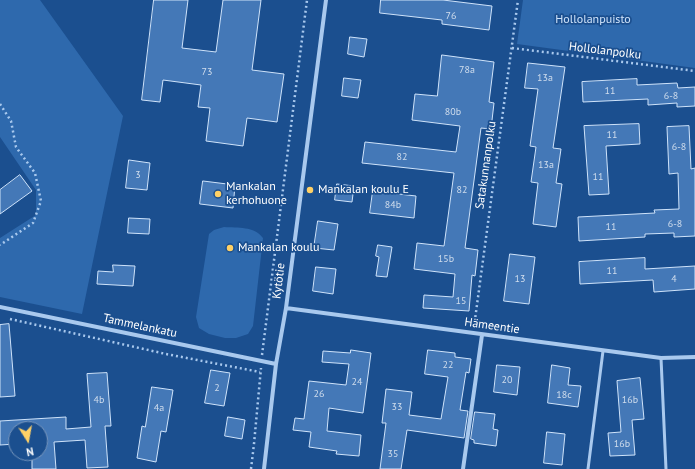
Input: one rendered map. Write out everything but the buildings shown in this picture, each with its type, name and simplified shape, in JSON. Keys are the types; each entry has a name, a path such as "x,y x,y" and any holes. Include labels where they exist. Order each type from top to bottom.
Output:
{"street":[{"name":"Kytötie","path":"264,469 276,364 286,308 326,0"},
{"name":"Tammelankatu","path":"0,307 276,364"},
{"name":"Hämeentie","path":"286,308 661,358 695,357"},
{"path":"463,469 482,335"}],"lane":[{"path":"588,469 603,351"},
{"path":"661,358 666,469"}],"path":[{"path":"250,469 254,444 260,372 271,296 307,0"},
{"name":"Satakunnanpolku","path":"473,334 518,0"},
{"name":"Hollolanpolku","path":"512,48 695,71"},
{"path":"0,104 11,121 16,147 35,173 41,201 33,223 0,246"},
{"path":"8,318 166,354 260,372"}],"green space":[{"path":"0,0 40,0 123,116 82,314 0,297 0,238 36,215 36,190 0,137"},
{"name":"Hollolanpuisto","path":"523,0 695,0 695,68 517,44"},
{"path":"224,227 255,231 263,238 253,326 248,334 236,338 225,338 209,334 199,328 196,317 209,234 214,230"}],"place":[{"name":"Mankalan koulu E","path":"310,190"},
{"name":"Mankalan kerhohuone","path":"218,194"},
{"name":"Mankalan koulu","path":"230,248"}]}
